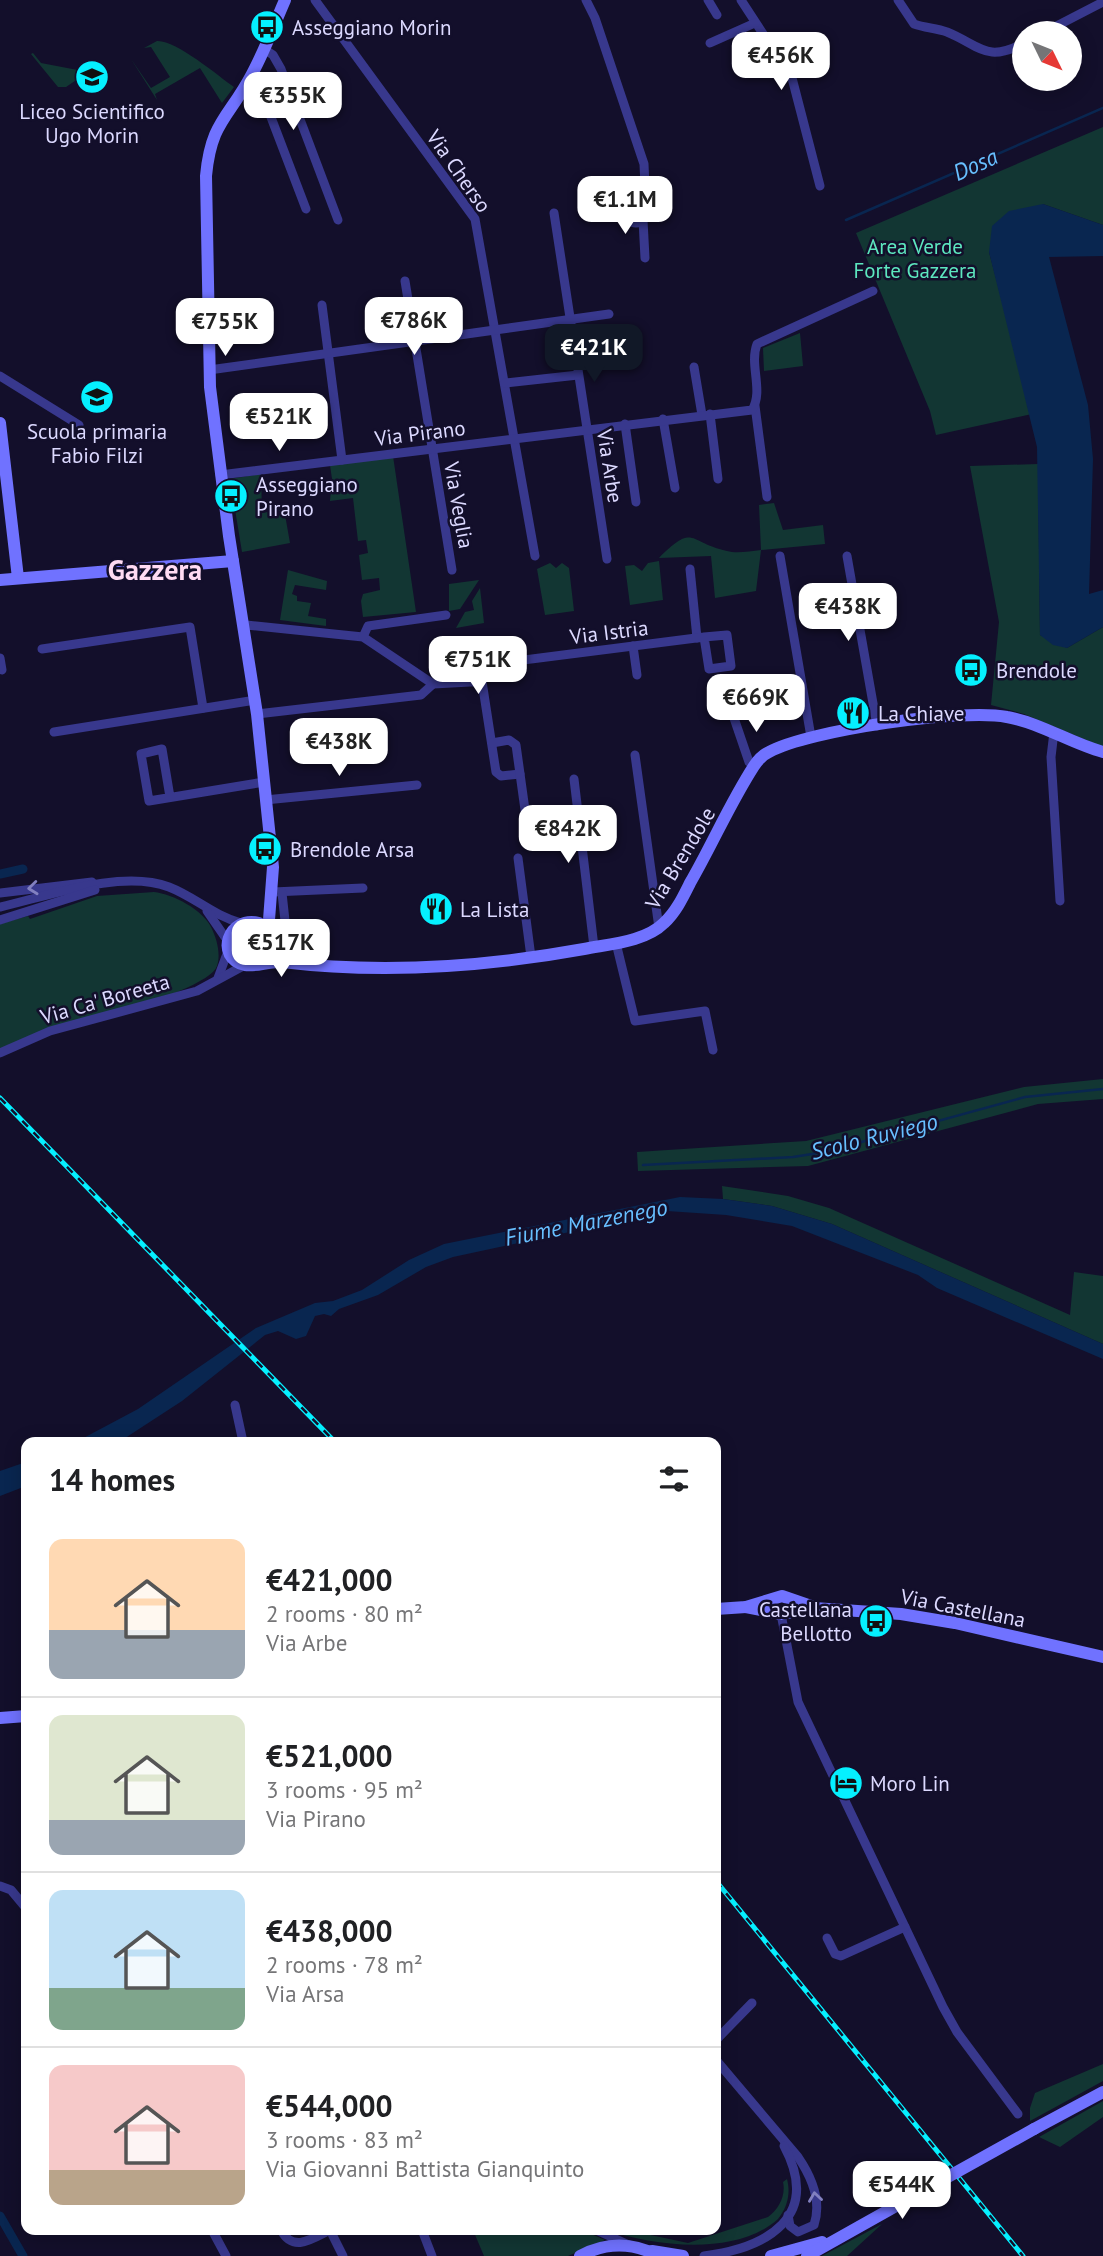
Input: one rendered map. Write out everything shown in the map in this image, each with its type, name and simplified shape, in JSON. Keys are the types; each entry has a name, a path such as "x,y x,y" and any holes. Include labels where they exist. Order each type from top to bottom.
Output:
{"street":[{"path":"285,0 250,77 222,118 208,155 209,370 220,475 256,700 276,894 287,939"},
{"name":"Via Cherso","path":"314,0 474,216 534,556"},
{"path":"586,0 595,18 644,164 645,258"},
{"path":"708,0 716,15"},
{"path":"741,0 792,78 820,186"},
{"path":"898,0 914,24 948,33 983,52 995,55 1012,48"},
{"path":"1066,21 1103,2"},
{"path":"710,43 755,23"},
{"path":"264,49 273,55 281,69 338,220"},
{"path":"250,77 258,83 306,209"},
{"path":"643,220 635,224 626,218 627,208 633,203 645,177"},
{"path":"633,203 640,204 646,210"},
{"name":"Via Arbe","path":"554,213 607,559"},
{"name":"Via Veglia","path":"405,281 452,570"},
{"path":"767,497 755,406 757,344 873,291"},
{"path":"322,305 342,460"},
{"path":"209,370 609,314"},
{"path":"694,367 718,479"},
{"path":"505,383 578,375"},
{"path":"0,376 79,425"},
{"name":"Via Pirano","path":"220,475 752,410 755,406"},
{"path":"663,419 675,488"},
{"path":"0,423 18,578"},
{"path":"625,424 636,502"},
{"path":"780,556 811,737"},
{"path":"848,556 877,726"},
{"path":"0,580 233,561"},
{"name":"Via Istria","path":"477,666 700,638 691,569"},
{"path":"363,637 365,629 370,626 446,615"},
{"path":"246,625 363,637 433,684"},
{"path":"42,649 190,627 203,708"},
{"path":"633,646 637,675"},
{"path":"0,658 2,670"},
{"path":"470,681 465,676 466,670 477,666 498,775 520,774"},
{"path":"257,714 421,695 433,684 476,682 481,676"},
{"path":"54,732 256,700"},
{"name":"Via Brendole","path":"260,963 348,968 414,967 531,957 616,943 659,928 678,905 754,766 773,750 811,737 972,714 1005,716 1103,752"},
{"path":"734,718 749,762 754,766"},
{"path":"1054,732 1051,757 1060,901"},
{"path":"492,743 510,740 516,743 526,817"},
{"path":"170,797 162,749 141,754 149,801 264,782"},
{"path":"635,755 659,928"},
{"path":"574,779 594,947"},
{"path":"265,800 417,785"},
{"path":"518,858 531,957"},
{"path":"0,892 84,882 158,883 182,893 203,907 246,922 270,938 281,953 301,965"},
{"path":"0,907 115,883"},
{"path":"0,920 115,883"},
{"path":"276,894 363,888"},
{"path":"218,978 234,928 263,912 276,894"},
{"path":"203,907 238,962 246,965 260,963 268,954 276,894"},
{"path":"616,943 635,1020 705,1011 713,1050"},
{"name":"Via Ca' Boreeta","path":"0,1053 50,1031 197,991 246,965"},
{"path":"235,1405 242,1437"},
{"path":"781,1598 772,1605 782,1613 798,1702 957,2032 1018,2114"},
{"name":"Via Castellana","path":"721,1609 746,1607 781,1598 814,1608"},
{"name":"Via Castellana","path":"746,1607 782,1613 814,1608 872,1611 936,1619 1103,1657"},
{"path":"0,1718 21,1720"},
{"path":"0,1886 21,1899"},
{"path":"827,1938 835,1954 841,1956 905,1927"},
{"path":"721,2035 752,2003"},
{"path":"721,2069 804,2166 812,2183 816,2206 814,2225 805,2231 792,2228 788,2215"},
{"path":"807,2256 1103,2092"},
{"path":"704,2256 736,2252 760,2243 779,2227 788,2215 796,2191 795,2173 779,2138"},
{"path":"771,2256 845,2233"},
{"path":"215,2235 226,2256"},
{"path":"284,2235 296,2243 305,2243 320,2235"},
{"path":"332,2235 343,2256"},
{"path":"424,2235 432,2256"},
{"path":"607,2235 653,2253 682,2256"},
{"path":"580,2256 602,2247 630,2246"}],"green space":[{"path":"157,41 175,46 234,87 222,103 200,68 155,94 157,100 131,59 151,88 170,77 151,47 144,48"},
{"path":"31,54 41,63 88,72 66,87 58,87"},
{"name":"Area Verde Forte Gazzera","path":"1103,127 1103,225 1043,204 989,252 1032,414 936,435 930,411 856,233"},
{"path":"800,333 803,366 764,371 763,348"},
{"path":"393,456 416,612 363,617 363,594 380,590 379,578 362,580 359,555 368,553 366,540 358,541 353,498 330,501 330,465"},
{"path":"1038,464 1040,635 1067,648 1103,627 1103,747 1024,714 991,705 999,622 970,466"},
{"path":"261,474 262,513 284,509 290,543 242,552 230,479"},
{"path":"774,503 783,530 823,525 825,544 761,550 759,505"},
{"path":"686,538 731,552 761,550 756,591 715,598 711,556 659,558"},
{"path":"659,561 663,600 630,605 625,566 634,565 642,571 648,563"},
{"path":"550,563 556,568 562,563 569,568 574,611 545,615 537,569"},
{"path":"288,570 327,581 326,590 295,585 292,594 297,596 297,601 311,603 308,616 326,619 326,626 280,620"},
{"path":"479,580 460,609 449,611 449,584"},
{"path":"480,588 484,623 456,628 465,612 474,610 472,601"},
{"path":"154,892 187,904 211,927 217,941 219,957 217,966 207,977 184,989 118,1014 0,1049 0,924 28,916 30,919 97,896"},
{"path":"1103,1079 1103,1099 1038,1104 808,1166 638,1171 637,1152 806,1141 1024,1087"},
{"path":"722,1186 788,1196 829,1208 1070,1315 1074,1272 1103,1276 1103,1344 832,1224 772,1206 723,1199"},
{"path":"1103,2064 1103,2081 1030,2121 1030,2108 1035,2093"},
{"path":"1103,2101 1103,2117 1060,2147 1039,2137"},
{"path":"787,2179 789,2190 784,2210 778,2219 761,2231 741,2239 696,2245 649,2241 623,2235 650,2235 688,2243 721,2235 721,2232 768,2217 781,2201 783,2182"},
{"path":"882,2224 847,2256 822,2256"},
{"path":"475,2235 594,2235 605,2240 568,2256 484,2256"}],"water":[{"path":"1043,204 1103,225 1103,256 1049,257 1088,405 1093,459 1089,594 1103,590 1103,627 1067,648 1053,645 1040,635 1037,447 989,252 992,226 1009,211"},
{"name":"Fiume Marzenego","path":"680,1197 723,1199 772,1206 832,1224 1103,1344 1103,1359 937,1288 918,1275 792,1226 726,1215 667,1211 453,1257 426,1267 378,1295 339,1309 331,1316 315,1316 306,1336 296,1339 278,1331 265,1335 182,1401 127,1437 85,1437 138,1409 256,1328 315,1303 333,1301 362,1290 409,1260 444,1244"},
{"path":"21,1464 21,1488 0,1496 0,1471"}],"waterway":[{"name":"Dosa","path":"846,220 1103,108"},
{"name":"Scolo Ruviego","path":"0,874 23,869"},
{"name":"Scolo Ruviego","path":"643,1165 793,1157 825,1152 1025,1097 1103,1089"},
{"path":"0,2216 23,2256"}],"railway":[{"path":"0,1098 330,1437"},
{"path":"721,1887 1023,2256"}],"place":[{"name":"Asseggiano Morin","path":"267,27"},
{"name":"Liceo Scientifico Ugo Morin","path":"92,77"},
{"name":"Scuola primaria Fabio Filzi","path":"97,397"},
{"name":"Asseggiano Pirano","path":"231,496"},
{"name":"Brendole","path":"971,670"},
{"name":"La Chiave","path":"853,713"},
{"name":"Brendole Arsa","path":"265,849"},
{"name":"La Lista","path":"436,909"},
{"name":"Castellana Bellotto","path":"876,1621"},
{"name":"Moro Lin","path":"846,1783"}],"district":[{"name":"Gazzera","path":"155,569"}]}
